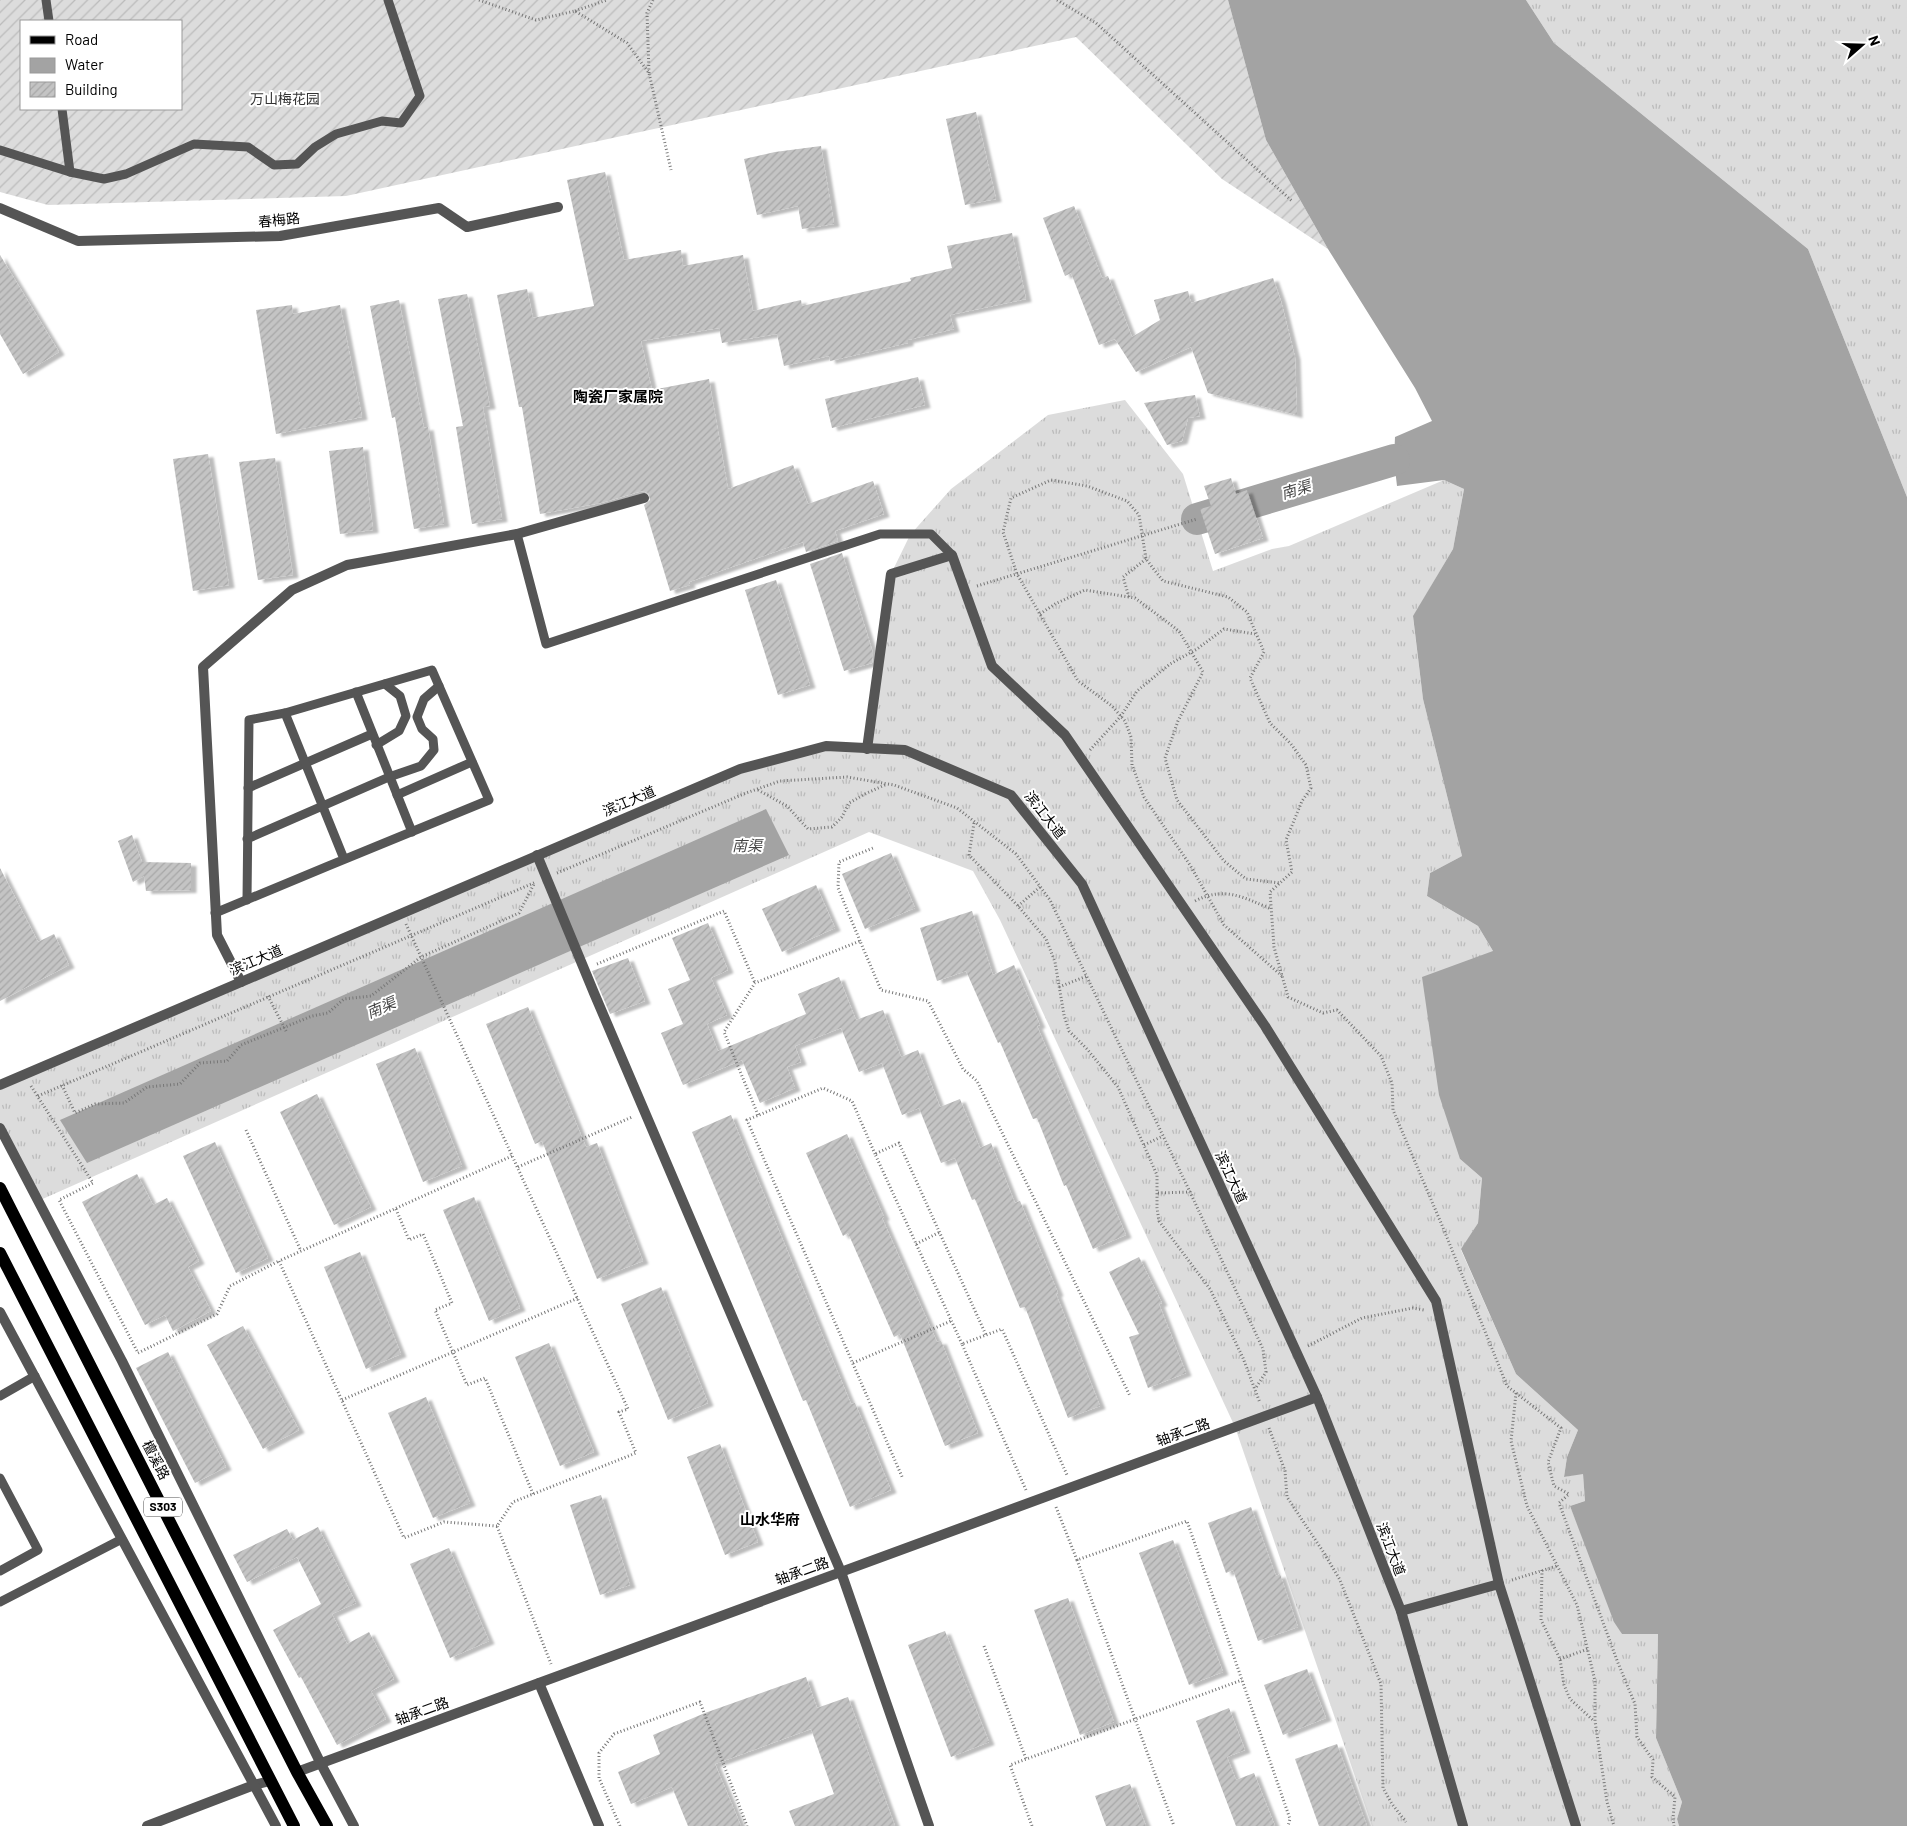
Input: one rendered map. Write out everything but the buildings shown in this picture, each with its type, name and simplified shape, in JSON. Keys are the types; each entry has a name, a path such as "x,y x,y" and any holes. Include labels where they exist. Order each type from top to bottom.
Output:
{"main road":[{"name":"檀溪路","path":"0,1188 326,1826"},
{"name":"S303","path":"0,1254 294,1826"}],"street":[{"name":"春梅路","path":"0,208 78,241 280,236 439,208 467,227 558,207"},
{"path":"241,982 217,935 203,667 292,590 347,565 517,534 644,498"},
{"path":"867,748 892,574 952,555 992,666 1065,735 1080,756 1265,1026 1436,1301 1499,1584 1576,1826"},
{"name":"滨江大道","path":"0,1085 740,769 826,746 905,750 1011,795 1082,884 1317,1397 1401,1612 1463,1826"},
{"path":"537,855 584,970 841,1572 929,1826"},
{"path":"0,1128 122,1361 320,1764 354,1826"},
{"path":"0,1312 276,1826"},
{"name":"轴承二路","path":"297,1772 1317,1397"},
{"path":"1401,1612 1499,1584"},
{"path":"538,1683 599,1826"},
{"path":"146,1826 254,1785 270,1781"}],"lane":[{"path":"46,0 49,20"},
{"path":"0,150 70,172 104,179 126,174 194,144 248,146 274,165 296,164 315,147 336,134 382,122 401,123 420,96 388,0"},
{"path":"62,110 70,172"},
{"path":"517,534 546,644 880,534 931,534 952,555"},
{"path":"216,913 489,800 432,670 284,713 249,720 247,900"},
{"path":"376,745 399,731 406,716 400,696 385,684"},
{"path":"247,838 389,777 421,766 434,750 432,739 422,729 417,717 424,699 439,686"},
{"path":"356,692 412,832"},
{"path":"284,713 344,859"},
{"path":"248,788 372,734"},
{"path":"397,795 472,762"},
{"path":"0,1396 35,1376"},
{"path":"0,1478 38,1550 0,1571"},
{"path":"0,1602 122,1539"}],"path":[{"path":"479,0 536,20 575,11 607,0"},
{"path":"653,0 647,14 649,73 671,170"},
{"path":"1058,0 1096,23 1293,202"},
{"path":"575,11 626,43 649,73"},
{"path":"1282,976 1224,925 1190,865 1144,797 1132,765 1131,737 1125,720 1112,706 1078,681 1017,574 1003,532 1011,498 1050,480 1087,486 1127,501 1139,515 1146,558 1163,581 1228,597 1246,612 1264,652 1250,678 1270,723 1291,744 1306,765 1311,788 1302,801 1286,840 1292,872 1270,892 1274,947 1288,997 1323,1013 1337,1010 1381,1056 1392,1083 1393,1110 1507,1386 1561,1428 1548,1462 1554,1486 1569,1494 1559,1503 1635,1704 1637,1737 1653,1760 1652,1777 1675,1797 1674,1826"},
{"path":"965,590 1197,519"},
{"path":"1129,597 1123,577 1146,558"},
{"path":"1040,614 1054,604 1085,590 1135,598 1179,631 1203,672 1178,721 1165,758 1177,800 1224,860 1246,880 1280,883"},
{"path":"1080,756 1093,748 1121,716 1136,691 1170,664 1224,629 1256,634"},
{"path":"757,789 787,806 808,829 832,828 842,817 850,803 888,784"},
{"path":"974,822 969,855 1018,906 1046,939 1054,962 1069,1031 1087,1049 1118,1087 1157,1176 1159,1221 1210,1289 1244,1358 1285,1471 1287,1497 1340,1580 1381,1684 1383,1788 1392,1804 1406,1822"},
{"path":"873,848 839,862 838,888 881,990 928,1001 963,1069 977,1082 1130,1396"},
{"path":"62,1085 76,1113 95,1104 124,1103 147,1087 180,1084 200,1063 227,1061 241,1045 312,1016 328,1013 344,999 371,996 421,957 519,913 535,882"},
{"path":"1018,906 1040,887"},
{"path":"1184,908 1208,895 1225,893 1243,897 1271,909"},
{"path":"1050,900 1263,1349 1266,1372 1255,1389"},
{"path":"584,970 724,911 755,984"},
{"path":"401,913 628,1409 619,1412 636,1453 513,1502 497,1526"},
{"path":"758,1115 724,1032 755,984 860,941"},
{"path":"1059,987 1086,976"},
{"path":"268,996 286,1033"},
{"path":"24,1075 93,1183 59,1200 138,1353"},
{"path":"903,1479 747,1120 823,1088 852,1101 1031,1502"},
{"path":"518,1167 644,1111"},
{"path":"246,1130 301,1251"},
{"path":"1144,1145 1163,1136"},
{"path":"875,1154 899,1143 986,1335"},
{"path":"122,1361 217,1314 230,1286 279,1261 513,1156"},
{"path":"1158,1193 1190,1192"},
{"path":"396,1208 409,1240 423,1234 452,1303 435,1310 467,1385 485,1378 533,1494"},
{"path":"916,1244 940,1232"},
{"path":"279,1261 404,1538 444,1522 497,1526"},
{"path":"342,1400 578,1298"},
{"path":"1297,1352 1362,1318 1413,1308 1438,1313"},
{"path":"852,1363 951,1321"},
{"path":"962,1344 1002,1329 1072,1487"},
{"path":"1516,1393 1511,1441 1527,1506 1577,1605 1595,1681 1594,1721 1607,1802 1614,1826"},
{"path":"1051,1494 1136,1719 1174,1826"},
{"path":"1077,1560 1187,1522 1290,1819 1288,1826"},
{"path":"497,1526 556,1677"},
{"path":"1499,1584 1557,1566"},
{"path":"1542,1570 1541,1620 1560,1659 1564,1685 1570,1699 1594,1721"},
{"path":"984,1646 1026,1759"},
{"path":"1560,1659 1588,1649"},
{"path":"1032,1826 1010,1765 1242,1680"},
{"path":"620,1826 599,1778 599,1753 614,1734 700,1702 747,1826"}],"green space":[{"name":"万山梅花园","path":"0,0 1228,0 1266,140 1328,249 1222,179 1076,37 346,196 48,205 0,192"},
{"path":"1526,0 1907,0 1907,497 1808,249 1554,43"},
{"path":"1125,400 1183,474 1213,571 1272,549 1289,546 1444,480 1464,489 1453,549 1413,617 1423,699 1462,856 1430,873 1427,896 1478,926 1493,951 1460,1159 1482,1178 1478,1223 1461,1250 1516,1374 1578,1430 1567,1457 1564,1477 1583,1473 1585,1501 1570,1506 1622,1634 1658,1634 1656,1738 1682,1802 1677,1819 1679,1826 1372,1826 1235,1427 1000,920 973,871 869,832 38,1201 0,1128 0,1085 740,769 826,746 867,748 891,574 910,535 951,489 1048,415"}],"water":[{"path":"1228,0 1526,0 1554,43 1808,249 1907,497 1907,1826 1679,1826 1677,1819 1682,1802 1656,1738 1658,1634 1622,1634 1614,1622 1570,1506 1585,1501 1583,1474 1564,1477 1567,1457 1578,1430 1516,1374 1461,1249 1478,1223 1482,1178 1460,1159 1439,1095 1422,977 1493,951 1478,926 1427,896 1430,873 1462,856 1423,699 1413,616 1453,549 1464,489 1444,480 1397,486 1394,460 1395,437 1432,421 1415,388 1328,249 1266,140"},
{"name":"南渠","path":"766,809 789,855 87,1163 60,1120"}],"waterway":[{"name":"南渠","path":"1197,519 1394,460"}],"district":[{"name":"陶瓷厂家属院","path":"618,397"},
{"name":"山水华府","path":"770,1520"}]}
